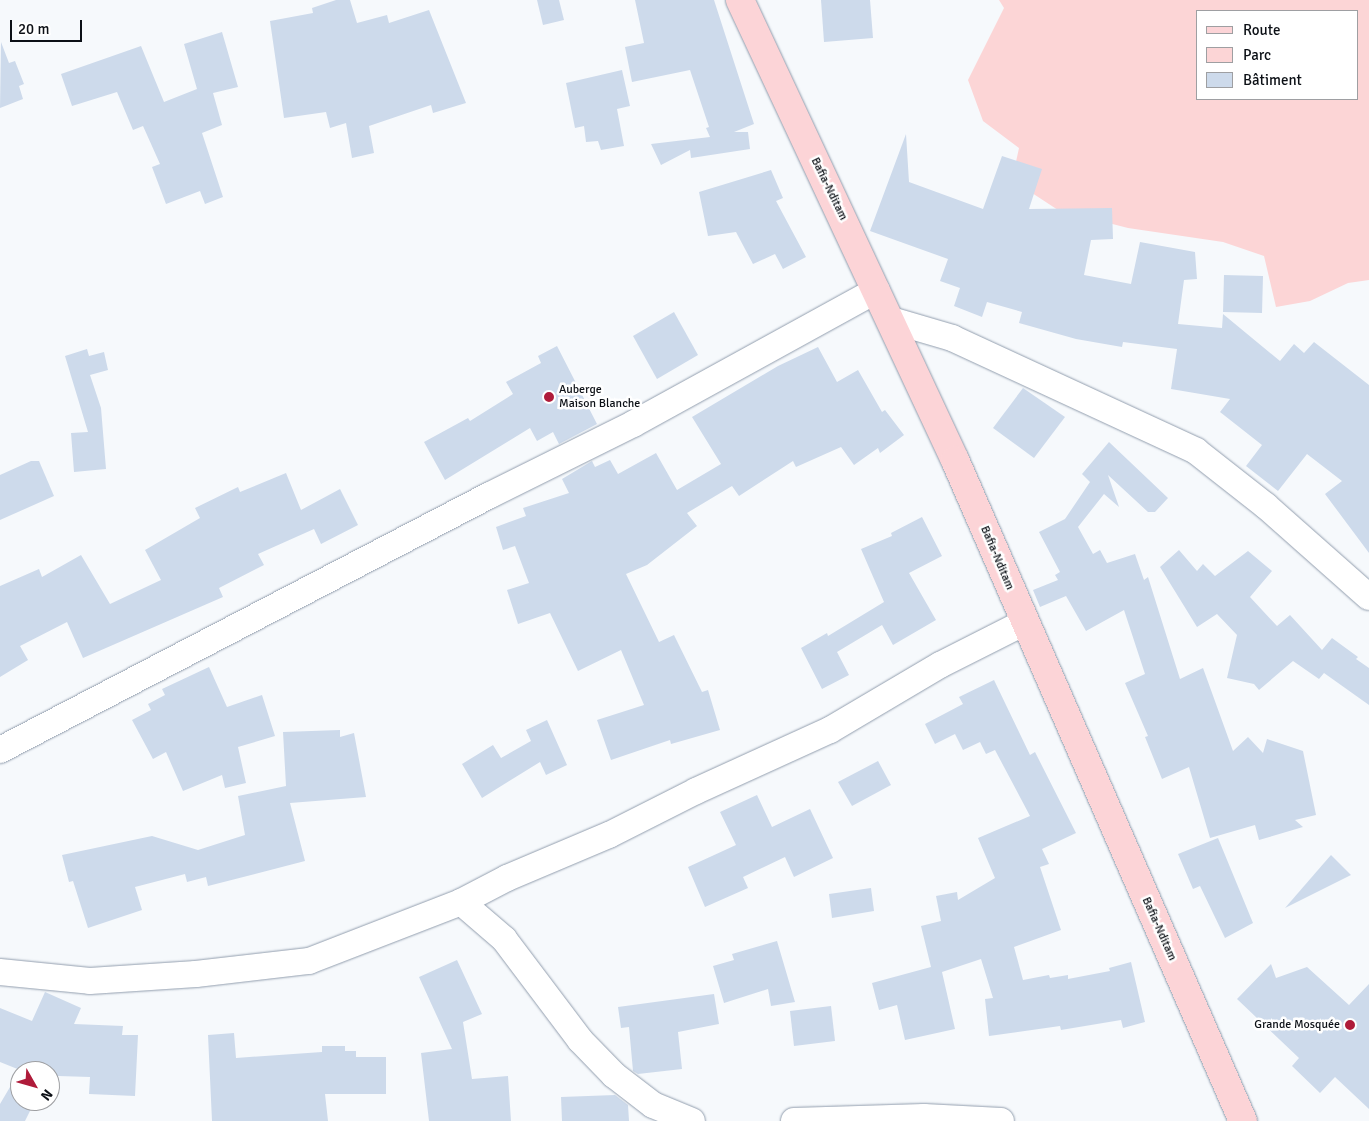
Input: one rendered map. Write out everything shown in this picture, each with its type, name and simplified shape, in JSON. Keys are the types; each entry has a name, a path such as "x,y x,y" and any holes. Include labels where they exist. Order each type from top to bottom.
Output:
{"main road":[{"name":"Bafia-Nditam","path":"740,0 891,320 1243,1121"}],"street":[{"path":"0,750 490,495 633,424 877,290"},
{"path":"891,320 952,338 1196,451 1266,506 1369,597"},
{"path":"0,972 90,981 196,974 309,961 461,902 830,730 940,665 1025,622"},
{"path":"461,902 504,939 580,1040 614,1076 653,1105 692,1121"},
{"path":"794,1121 924,1117 1002,1121"}],"green space":[{"path":"999,0 1369,0 1369,280 1348,283 1310,301 1276,307 1264,256 1223,242 1128,228 1058,210 1012,180 1019,148 983,121 968,80 1004,8"}],"building":[{"path":"336,0 350,0 357,23 387,15 389,23 429,10 466,103 433,113 431,105 369,126 374,153 352,158 346,123 330,128 326,112 284,118 270,21 313,13 312,8"},
{"path":"537,0 559,0 564,20 543,25"},
{"path":"635,0 714,0 754,124 734,132 748,132 750,149 691,158 690,150 661,165 651,144 710,137 706,128 709,127 690,70 632,82 625,47 644,43"},
{"path":"821,0 870,0 873,38 824,42"},
{"path":"222,32 238,87 213,93 222,125 202,133 223,197 205,204 200,191 166,204 152,167 160,164 143,126 133,130 117,92 72,106 61,74 141,46 164,102 197,89 184,44"},
{"path":"1,42 9,63 15,61 24,84 19,86 23,99 0,108"},
{"path":"622,70 630,106 617,109 624,146 601,150 598,141 586,142 584,126 575,128 566,83"},
{"path":"906,134 909,182 983,209 1002,156 1042,169 1029,209 1112,208 1113,239 1091,240 1084,275 1131,284 1140,242 1195,252 1197,279 1184,280 1178,324 1222,328 1223,314 1280,361 1294,344 1304,353 1314,342 1369,385 1369,553 1325,494 1342,481 1307,454 1278,491 1246,466 1262,445 1220,412 1230,399 1171,389 1177,349 1123,342 1122,347 1076,339 1019,323 1022,312 987,302 982,317 954,306 960,288 940,281 948,259 870,231"},
{"path":"771,170 783,198 776,201 806,257 783,269 775,254 753,264 736,232 708,236 699,192"},
{"path":"1224,275 1263,276 1262,313 1223,312"},
{"path":"674,312 698,355 657,379 633,336"},
{"path":"557,346 597,424 559,444 553,432 537,441 530,428 445,480 424,442 468,418 470,421 513,394 506,382 541,363 538,356"},
{"path":"818,347 837,382 858,370 882,412 885,410 904,435 880,453 878,448 854,465 841,447 796,467 793,461 739,496 732,486 687,513 697,526 647,565 626,574 659,642 674,635 702,692 708,690 720,730 671,744 670,740 611,760 597,720 644,705 621,650 578,671 550,613 518,624 507,590 529,583 515,546 503,550 496,527 526,516 523,508 569,493 562,479 592,461 595,467 610,460 618,474 656,453 677,490 721,464 692,417 778,366"},
{"path":"87,349 89,356 104,352 108,370 90,375 101,408 106,469 74,472 71,433 88,432 65,356"},
{"path":"1023,388 1065,417 1034,458 993,428"},
{"path":"1109,442 1168,498 1155,512 1148,512 1108,475 1119,507 1104,494 1078,527 1093,554 1100,550 1107,563 1135,554 1144,580 1148,577 1180,679 1203,668 1233,751 1248,737 1263,753 1267,739 1303,751 1316,815 1295,820 1303,827 1259,840 1255,825 1210,838 1189,767 1162,779 1145,737 1148,736 1125,683 1145,674 1124,610 1086,631 1066,596 1040,607 1033,590 1058,580 1055,575 1060,572 1039,532 1065,519 1090,482 1082,474"},
{"path":"31,461 39,461 54,496 0,520 0,475"},
{"path":"286,473 301,510 340,489 358,525 321,544 314,529 258,554 264,565 219,588 223,597 83,658 67,622 20,646 28,660 0,677 0,586 39,569 42,577 81,555 110,604 161,580 145,550 200,518 195,508 238,487 240,492"},
{"path":"922,517 942,556 909,573 936,620 893,645 882,625 837,652 849,675 822,689 801,648 827,633 828,636 884,602 861,549 892,536 891,533"},
{"path":"1179,550 1197,571 1203,564 1215,576 1248,551 1272,571 1250,597 1277,626 1290,615 1322,650 1332,638 1358,657 1356,659 1369,668 1369,705 1324,673 1319,679 1293,661 1259,690 1254,684 1227,678 1237,635 1217,614 1197,627 1160,567"},
{"path":"209,667 227,707 262,695 275,736 238,747 246,783 225,788 222,775 183,791 166,752 153,759 132,720 151,710 148,704 165,695 162,689"},
{"path":"994,680 1030,755 1035,752 1076,833 1042,849 1049,864 1040,867 1061,930 1014,947 1023,980 1049,975 1050,978 1068,975 1068,979 1110,971 1109,968 1131,962 1145,1022 1123,1028 1121,1020 1061,1030 1060,1026 989,1036 985,999 993,998 981,959 942,972 955,1029 905,1040 897,1005 879,1010 872,983 931,967 921,926 941,921 936,896 957,892 958,900 995,878 978,838 1030,816 995,750 986,754 980,742 963,750 955,734 935,744 925,724 963,704 959,697"},
{"path":"547,720 567,765 546,775 540,762 482,798 462,764 493,745 501,758 531,741 526,730"},
{"path":"340,730 340,737 354,733 366,797 290,803 305,861 208,886 206,877 187,882 185,874 135,887 142,910 88,928 73,881 69,882 62,855 152,836 198,850 245,835 238,796 286,786 283,732"},
{"path":"878,761 891,785 852,806 838,782"},
{"path":"757,795 772,827 810,809 833,858 794,877 785,857 743,877 748,888 705,907 688,867 736,845 720,812"},
{"path":"1218,838 1253,923 1225,938 1200,886 1193,889 1178,854"},
{"path":"1331,855 1351,875 1285,908 1324,863"},
{"path":"871,888 874,911 832,918 829,894"},
{"path":"777,941 795,1002 771,1006 768,989 724,1003 713,966 734,960 732,954"},
{"path":"457,960 482,1014 463,1022 472,1079 508,1076 511,1121 429,1121 421,1053 452,1049 419,977"},
{"path":"1271,964 1276,978 1307,967 1349,1005 1369,984 1369,1109 1335,1077 1320,1093 1292,1066 1299,1058 1237,999"},
{"path":"45,992 81,1008 74,1024 123,1026 122,1035 138,1035 135,1096 89,1094 90,1077 60,1076 60,1061 10,1061 10,1066 0,1062 0,1008 32,1021"},
{"path":"714,994 719,1024 678,1032 682,1069 638,1074 633,1071 629,1027 621,1028 618,1007"},
{"path":"831,1006 835,1041 794,1046 790,1011"},
{"path":"234,1033 236,1058 322,1052 322,1046 345,1046 345,1051 356,1051 356,1057 386,1057 386,1094 325,1094 328,1121 212,1121 208,1035"},
{"path":"10,1087 10,1111 30,1111 25,1121 0,1121 0,1104"},
{"path":"615,1095 628,1105 629,1121 562,1121 561,1097"}],"place":[{"name":"Auberge Maison Blanche","path":"549,397"},
{"name":"Grande Mosquée","path":"1350,1025"}]}
